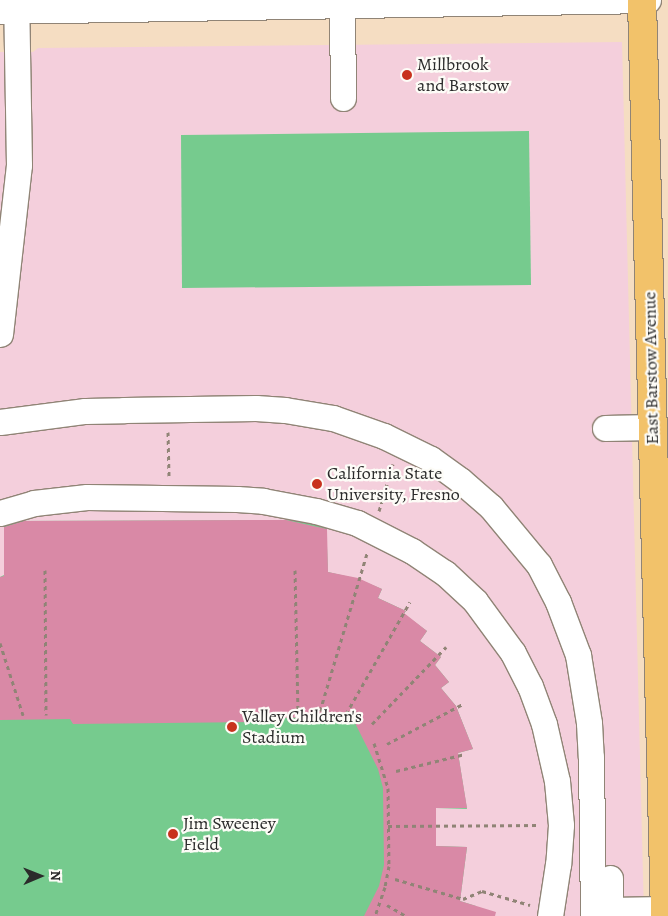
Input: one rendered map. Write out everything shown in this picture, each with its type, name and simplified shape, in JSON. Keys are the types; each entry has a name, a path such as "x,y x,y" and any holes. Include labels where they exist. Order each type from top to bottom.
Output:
{"main road":[{"name":"East Barstow Avenue","path":"642,0 665,912"}],"street":[{"path":"0,334 19,165 11,7 342,5 648,0"},
{"path":"342,5 343,98"},
{"path":"0,422 85,411 256,408 285,410 333,418 400,442 431,459 460,480 497,514 540,565 562,612 578,655 589,723 593,824 593,916"},
{"path":"605,428 652,427"},
{"path":"0,513 34,504 87,497 263,502 340,517 373,530 412,551 445,573 475,601 513,652 530,686 544,724 557,781 560,825 558,864 551,913"},
{"path":"560,825 610,824 610,910 665,912"}],"path":[{"path":"168,409 169,498"},
{"path":"320,711 400,442"},
{"path":"45,570 46,715"},
{"path":"295,570 298,711"},
{"path":"346,714 410,602"},
{"path":"0,643 23,715"},
{"path":"372,724 446,647"},
{"path":"387,744 463,704"},
{"path":"374,743 388,788 389,866 385,887 375,916"},
{"path":"396,771 465,754"},
{"path":"388,826 560,825"},
{"path":"395,879 462,900 482,892 551,913"},
{"path":"387,905 406,916"}],"shaded area":[{"name":"California State University, Fresno","path":"622,42 644,916 0,916 0,52 33,52 38,48"}],"green space":[{"path":"529,131 531,285 182,288 181,135"},
{"name":"Valley Children's Stadium","path":"326,520 328,572 358,579 382,589 378,598 406,611 404,614 427,631 420,641 441,657 435,665 449,682 441,688 456,706 473,749 458,753 467,809 436,808 436,846 467,847 460,901 476,906 472,916 0,916 0,577 4,575 4,521"}],"building":[{"name":"Valley Children's Stadium","path":"286,520 327,529 328,572 358,578 382,589 378,598 406,611 404,613 427,631 420,641 441,657 435,665 449,682 441,688 456,706 473,749 458,753 467,808 436,808 436,846 467,847 460,901 496,912 495,916 364,916 379,886 384,865 383,788 378,769 352,717 268,718 266,722 73,724 70,719 0,720 0,577 4,576 4,527 24,521"}],"place":[{"name":"Millbrook and Barstow","path":"407,75"},
{"name":"California State University, Fresno","path":"317,484"},
{"name":"Valley Children's Stadium","path":"232,727"},
{"name":"Jim Sweeney Field","path":"173,834"}]}
